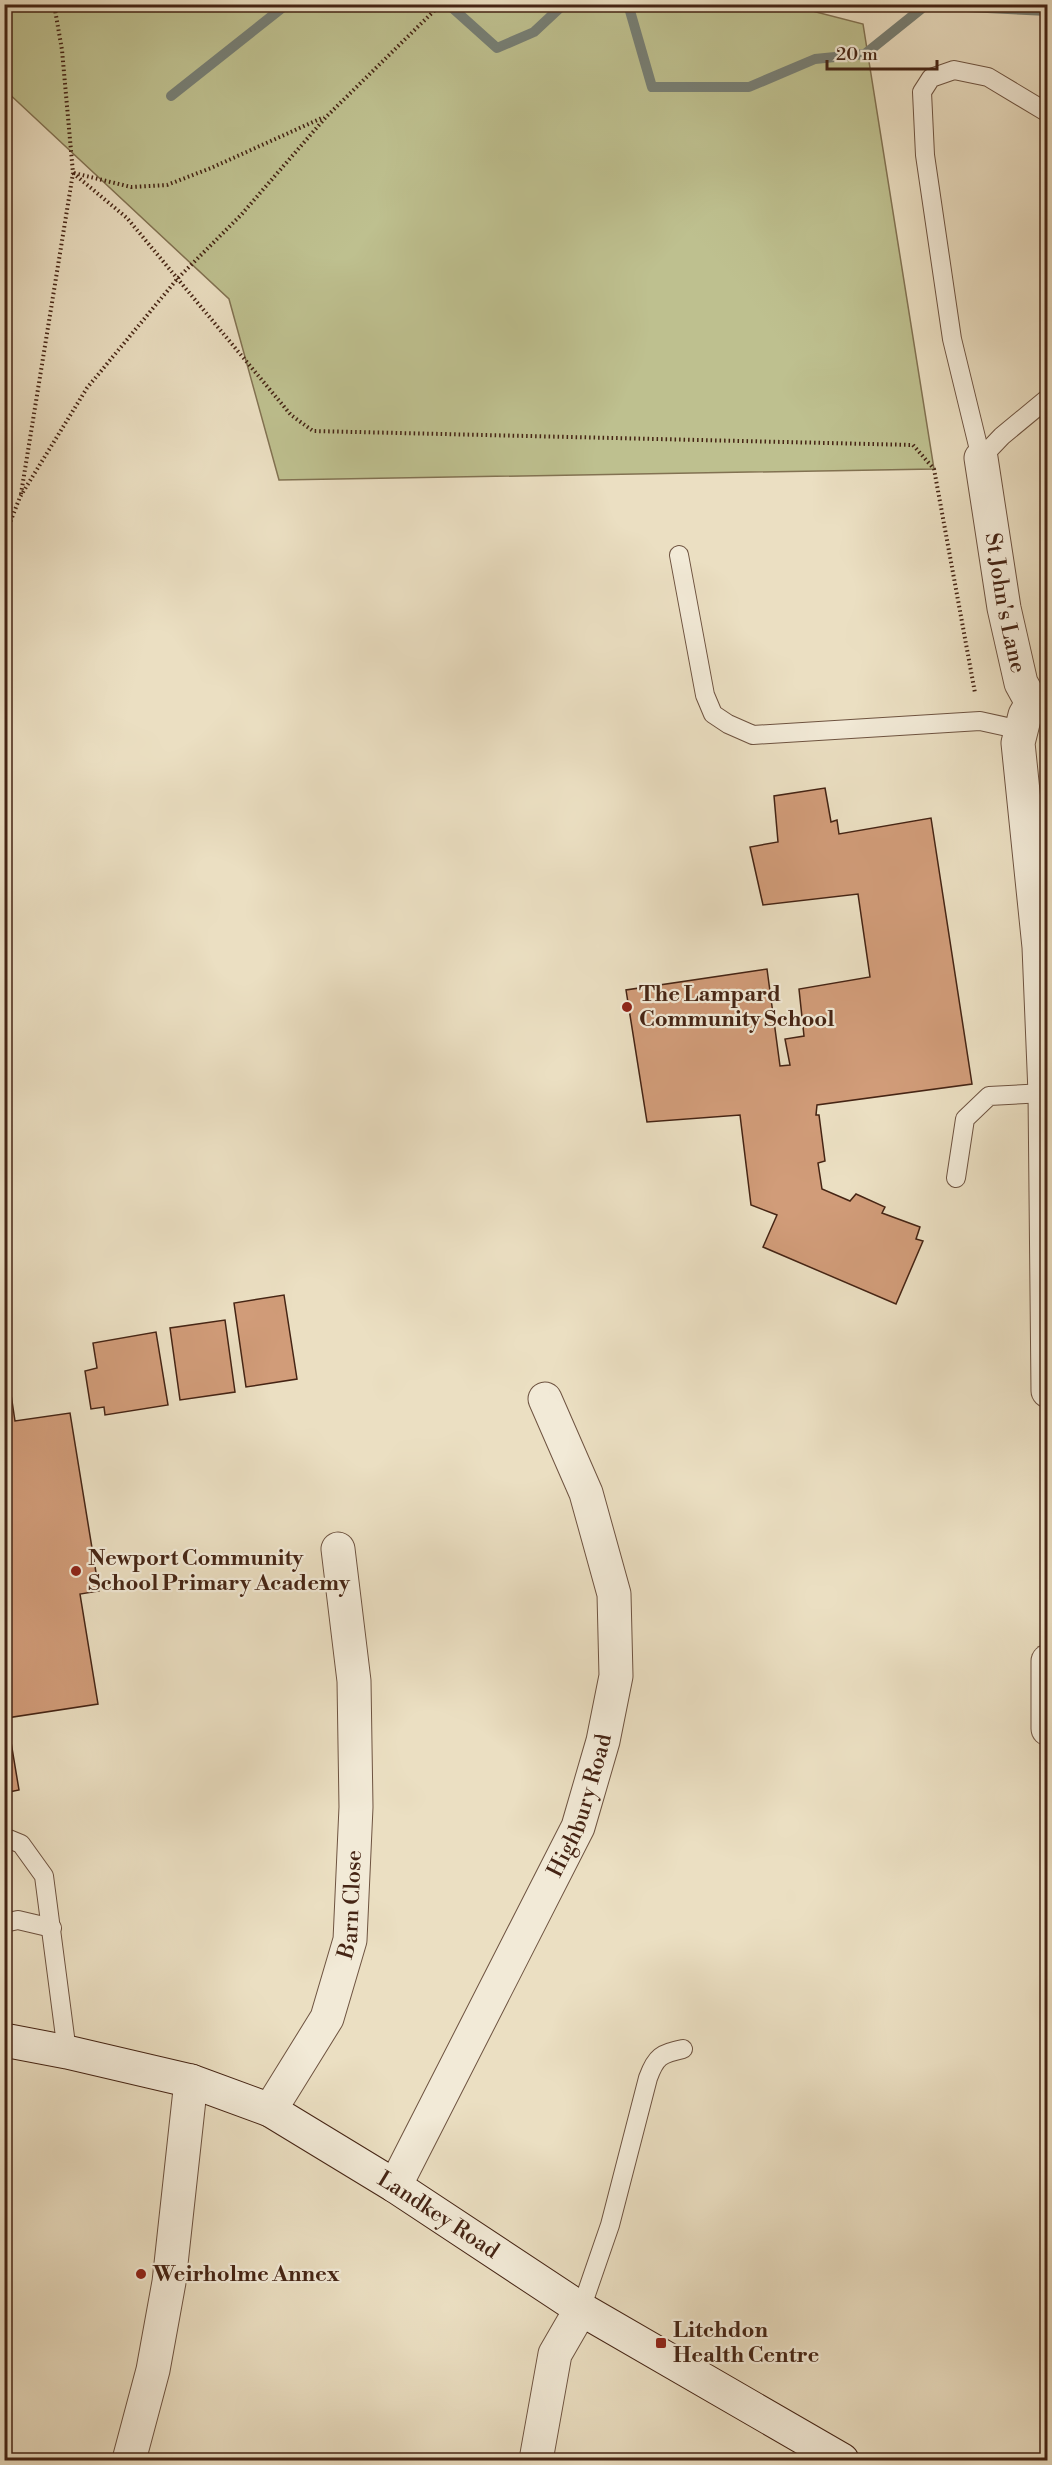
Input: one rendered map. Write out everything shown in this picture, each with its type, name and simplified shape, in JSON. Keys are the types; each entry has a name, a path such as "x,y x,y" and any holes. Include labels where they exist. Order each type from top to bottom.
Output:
{"street":[{"name":"St John's Lane","path":"981,458 1004,608 1021,683 1031,711 1018,743 1039,947 1045,1093 1047,1391"},
{"name":"Highbury Road","path":"395,2186 578,1827 603,1741 616,1676 614,1594 586,1493 545,1399"},
{"name":"Barn Close","path":"270,2110 327,2018 350,1940 356,1807 354,1681 338,1549"},
{"path":"1047,1661 1047,1729"},
{"name":"Landkey Road","path":"4,2040 67,2052 190,2081 270,2110 395,2186 580,2308 842,2460"},
{"path":"129,2460 153,2370 169,2282 190,2081"},
{"path":"536,2460 555,2354 580,2308"}],"lane":[{"path":"981,458 952,339 925,155 922,92 932,78 954,70 988,77 1047,113"},
{"path":"981,458 1002,436 1047,398"},
{"path":"679,555 705,695 713,714 728,724 753,735 980,721 1031,711"},
{"path":"956,1178 965,1119 989,1096 1045,1093"},
{"path":"4,1837 21,1844 44,1876 67,2052"},
{"path":"4,1923 18,1920 52,1928"},
{"path":"580,2308 610,2225 654,2061 664,2054 682,2049"}],"path":[{"path":"20,497 73,173 62,50 54,4"},
{"path":"4,538 20,497 87,388 178,278 241,215 326,117 441,4"},
{"path":"73,173 132,187 166,185 211,168 326,117"},
{"path":"73,173 127,218 291,415 313,431 913,445 934,469 974,692 1031,711"}],"green space":[{"path":"785,4 863,24 934,469 279,480 229,299 5,90 5,5"}],"building":[{"path":"825,788 831,822 837,820 839,834 931,818 972,1084 817,1105 816,1115 819,1115 825,1161 818,1163 822,1189 850,1201 856,1194 885,1207 882,1213 920,1227 916,1239 923,1241 896,1304 763,1247 777,1215 751,1205 740,1115 647,1122 626,990 767,969 780,1066 790,1065 785,1039 804,1036 799,989 870,977 858,894 763,905 750,847 778,842 774,796"},
{"path":"284,1295 297,1379 246,1387 234,1303"},
{"path":"225,1320 235,1392 180,1400 170,1328"},
{"path":"156,1332 168,1405 105,1415 104,1407 91,1409 85,1371 97,1368 93,1343"},
{"path":"9,1381 15,1421 70,1413 99,1591 80,1594 98,1704 7,1718 19,1790 4,1793 4,1382"}],"waterway":[{"path":"171,96 287,4"},
{"path":"448,4 497,48 534,32 564,4"},
{"path":"628,4 652,87 749,87 815,59 865,54 926,5 1048,11"}],"place":[{"name":"The Lampard Community School","path":"627,1007"},
{"name":"Newport Community School Primary Academy","path":"76,1571"},
{"name":"Weirholme Annex","path":"141,2274"},
{"name":"Litchdon Health Centre","path":"661,2343"}]}
